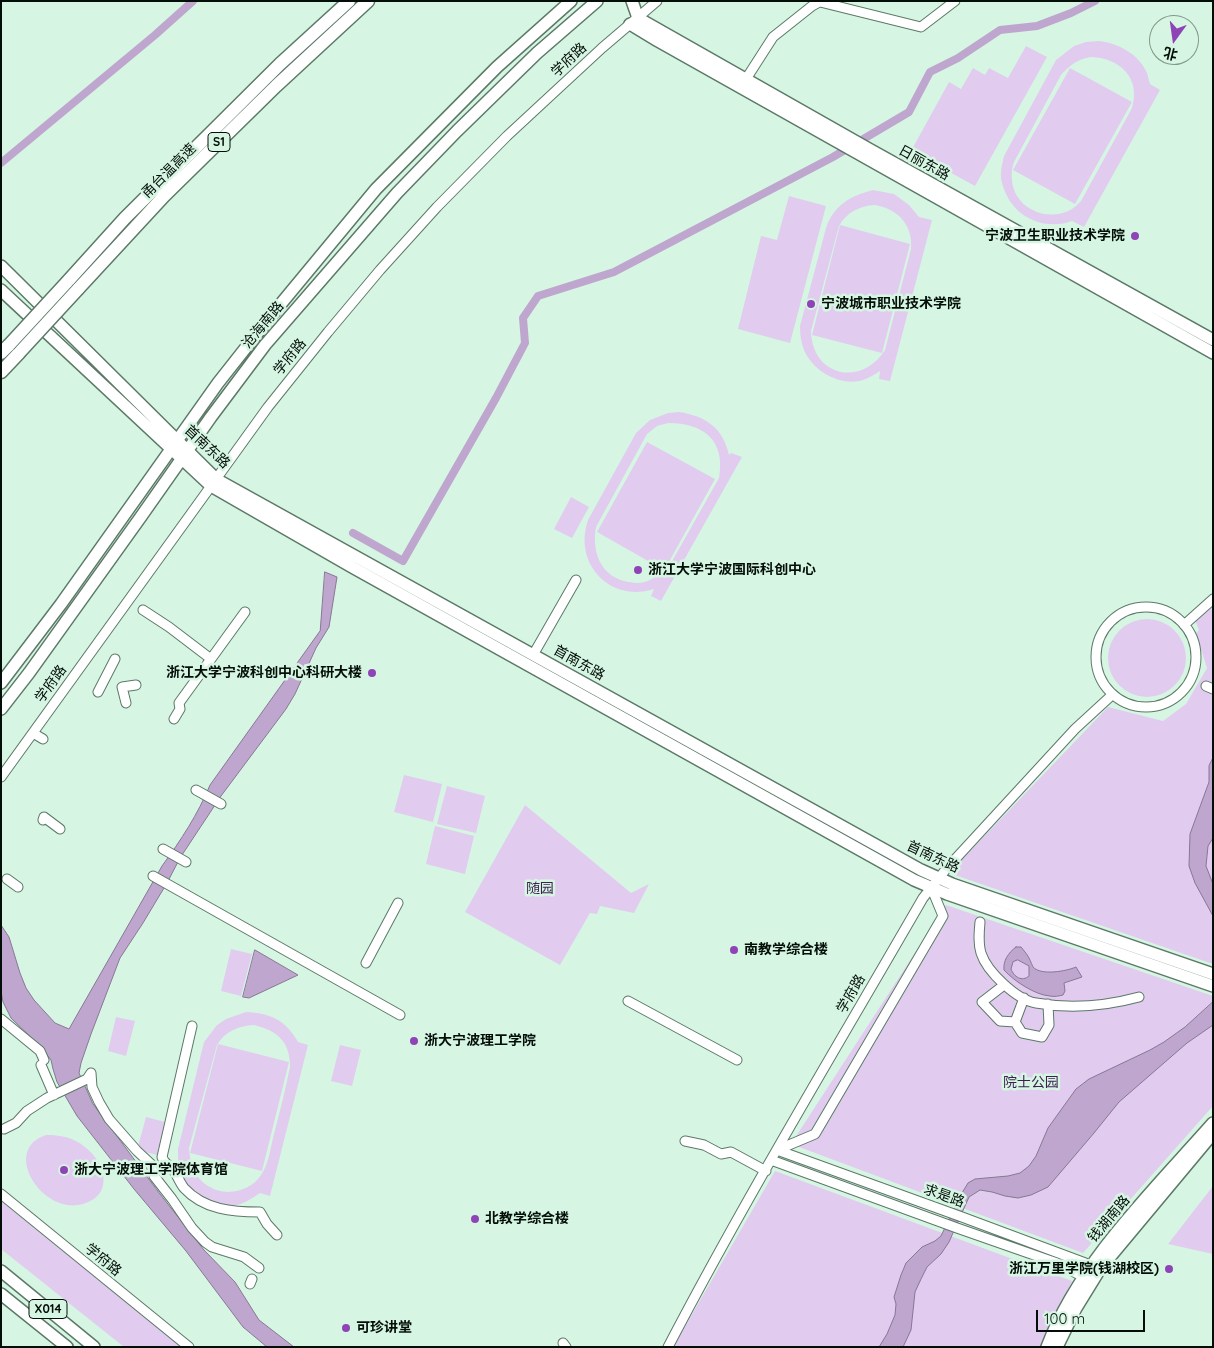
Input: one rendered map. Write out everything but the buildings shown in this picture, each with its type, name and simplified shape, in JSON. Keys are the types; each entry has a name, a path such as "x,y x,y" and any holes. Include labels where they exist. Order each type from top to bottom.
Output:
{"highway":[{"name":"甬台温高速","path":"73,285 125,218 280,64 349,1"},
{"name":"甬台温高速","path":"1,372 10,350 73,285 276,86 368,1"}],"main road":[{"name":"沧海南路","path":"1,683 61,604 218,383 264,324 376,190 497,67 571,1"},
{"name":"沧海南路","path":"1,709 46,650 211,417 265,345 397,193 537,53 596,1"},
{"path":"632,1 634,21"},
{"name":"日丽东路","path":"634,21 746,79 841,139"},
{"name":"日丽东路","path":"634,21 1213,353"},
{"name":"日丽东路","path":"865,153 1213,340"},
{"name":"首南东路","path":"1,266 214,483 352,567 914,880 952,884 1213,974"},
{"name":"首南东路","path":"1,290 174,444"},
{"name":"首南东路","path":"214,483 533,655 921,870 956,898 1213,986"},
{"name":"钱湖南路","path":"1096,1267 1102,1249 1213,1122"},
{"name":"钱湖南路","path":"1057,1347 1096,1267 1213,1134"},
{"name":"X014","path":"1,1271 94,1347"},
{"name":"钱湖南路","path":"1047,1347 1067,1302 1088,1280"},
{"name":"X014","path":"1,1294 67,1347"}],"street":[{"name":"学府路","path":"1,777 274,399 328,332 437,207 507,136 602,48 657,1"},
{"path":"746,79 773,38 812,6 821,2 921,27 955,1"},
{"path":"533,655 576,580"},
{"path":"1184,625 1213,599"},
{"path":"1140,608 1156,608 1172,615 1184,625 1194,642 1196,660 1192,678 1181,694 1166,704 1147,708 1129,705 1112,695 1102,682 1096,667 1096,650 1101,635 1110,622 1124,612 1140,608"},
{"path":"143,610 211,659"},
{"path":"174,718 180,709 179,703 245,612"},
{"path":"98,692 115,659"},
{"path":"106,678 122,687 136,685"},
{"path":"122,687 126,702"},
{"name":"学府路","path":"668,1347 771,1160 923,898 946,868 1074,729 1112,695"},
{"path":"33,733 43,739"},
{"path":"199,792 221,804"},
{"path":"43,820 44,817 60,829"},
{"path":"165,850 186,862"},
{"path":"153,876 400,1015"},
{"path":"8,879 18,886"},
{"path":"777,1150 815,1134 943,916 935,883"},
{"path":"366,963 398,903"},
{"path":"980,922 981,954 992,972 1010,990 1034,1003 1087,1006 1118,1003 1139,997"},
{"path":"1004,985 982,1002 1000,1021 1015,1022"},
{"path":"1015,1022 1024,998"},
{"path":"628,1001 737,1060"},
{"path":"1015,1022 1022,1033 1042,1037 1049,1025 1048,1004"},
{"path":"1,1019 40,1051 42,1062 57,1093"},
{"path":"192,1026 162,1157 163,1162 173,1170 183,1187 192,1196 205,1204 234,1212 260,1212 278,1235"},
{"path":"4,1129 16,1123 27,1111 57,1093 87,1079 91,1073 92,1087 109,1119 136,1151 151,1164 154,1176 192,1228 212,1248 244,1257 259,1268"},
{"path":"685,1140 704,1145 721,1154 732,1152 766,1170"},
{"name":"求是路","path":"777,1150 1096,1267"},
{"name":"求是路","path":"771,1160 1057,1263 1088,1280"},
{"name":"学府路","path":"1,1194 189,1347"}],"green space":[{"path":"1086,42 1106,42 1127,51 1139,60 1147,73 1150,84 1160,90 1084,227 1072,221 1053,224 1034,221 1018,210 1006,194 1001,177 1004,156 1056,60 1074,46","holes":["1091,57 1101,58 1119,66 1131,79 1134,97 1132,108 1081,201 1072,209 1063,213 1043,214 1034,211 1026,206 1014,191 1012,181 1014,162 1061,75 1071,65 1082,59"]},
{"path":"1026,46 1047,57 975,186 911,151 949,82 961,89 973,68 985,75 989,68 1008,78"},
{"path":"1070,68 1132,102 1075,204 1013,170"},
{"path":"873,190 894,194 909,205 919,217 932,220 890,381 879,379 880,371 865,379 854,382 845,381 828,376 808,358 800,335 800,326 829,220 838,207 857,195","holes":["875,205 897,214 907,226 911,240 911,249 885,350 875,362 864,369 840,372 829,367 820,359 814,347 811,331 839,226 850,213 859,208"]},
{"path":"789,196 826,206 790,343 738,329 761,236 777,240"},
{"path":"840,225 910,244 882,353 812,335"},
{"path":"679,412 705,420 718,431 729,455 731,453 742,457 661,601 651,596 654,589 638,592 623,590 610,585 599,576 591,565 586,551 585,536 588,520 636,433 650,420 668,413","holes":["668,423 681,424 701,430 715,444 719,453 719,478 671,563 665,569 715,479 647,442 597,532 664,570 645,582 636,583 615,578 603,567 599,560 595,544 596,527 647,434 657,426"]},
{"path":"571,497 589,507 572,538 554,529"},
{"path":"1213,605 1213,964 949,873 1108,707 1163,721 1186,704 1207,668 1196,633 1199,630 1195,620"},
{"path":"1147,619 1162,622 1175,630 1183,643 1186,658 1183,673 1175,686 1162,694 1147,697 1132,694 1119,686 1111,673 1108,658 1111,643 1119,630 1132,622"},
{"path":"404,775 442,784 433,822 394,812"},
{"path":"447,786 485,796 476,833 437,824"},
{"name":"随园","path":"525,805 631,893 649,884 634,913 600,906 597,914 590,913 560,965 465,912"},
{"path":"435,826 474,836 465,874 426,864"},
{"name":"院士公园","path":"946,905 1213,996 1213,1106 1083,1253 791,1144"},
{"path":"231,949 252,954 241,996 221,991"},
{"path":"246,1012 270,1016 283,1023 298,1042 308,1045 270,1196 260,1193 243,1203 232,1206 209,1201 194,1191 183,1179 179,1169 178,1158 178,1149 204,1042 217,1025 226,1019","holes":["254,1025 276,1034 285,1044 288,1051 290,1067 284,1094 268,1158 261,1175 257,1181 245,1188 238,1191 223,1192 205,1184 197,1175 192,1165 189,1148 217,1045 220,1040 238,1028"]},
{"path":"116,1017 135,1021 126,1056 108,1051"},
{"path":"218,1044 289,1062 262,1171 190,1153"},
{"path":"340,1045 361,1050 352,1086 331,1081"},
{"path":"146,1117 165,1122 157,1155 137,1150"},
{"name":"浙大宁波理工学院体育馆","path":"46,1135 61,1136 76,1141 92,1153 98,1161 104,1178 103,1186 100,1193 93,1200 83,1204 68,1205 54,1200 32,1180 27,1167 27,1154 33,1143"},
{"path":"775,1171 1072,1281 1041,1347 673,1347"},
{"path":"1213,1186 1213,1254 1168,1244"},
{"path":"1,1201 186,1347 124,1347 1,1249"}],"shaded area":[{"path":"325,572 337,577 329,627 316,648 286,709 221,796 180,858 143,923 120,958 91,1034 79,1073 93,1104 160,1194 204,1250 235,1282 259,1320 294,1347 267,1347 243,1327 186,1251 134,1189 77,1116 57,1082 51,1060 41,1047 11,1018 3,1002 1,991 1,925 9,937 26,988 55,1023 69,1029 162,866 195,817 210,785 320,631"},
{"path":"1213,758 1213,838 1208,846 1206,866 1213,884 1213,916 1195,883 1189,866 1190,834 1209,782 1209,766"},
{"path":"1016,947 1021,947 1033,967 1037,970 1054,972 1076,967 1082,977 1064,983 1065,991 1063,995 1044,995 1031,990 1013,979 1004,970 1005,960","holes":["1018,960 1029,966 1029,976 1024,979 1016,976 1011,969 1013,962"]},
{"path":"255,950 298,975 249,998 243,997"},
{"path":"1213,1002 1213,1025 1187,1043 1119,1102 1048,1187 1031,1195 1018,1198 980,1190 969,1197 949,1242 941,1254 927,1267 915,1292 911,1330 903,1347 879,1347 895,1315 896,1304 894,1297 906,1263 922,1247 941,1236 968,1183 975,1179 1020,1173 1029,1166 1036,1156 1048,1128 1076,1089 1089,1079 1164,1042 1185,1027"}],"waterway":[{"path":"1,163 193,1"},
{"path":"353,533 403,561 496,398 525,343 523,318 538,296 614,272 833,157 909,112 930,72 958,58 1000,30 1037,26 1071,13 1095,1"}],"place":[{"name":"宁波卫生职业技术学院","path":"1135,236"},
{"name":"宁波城市职业技术学院","path":"811,304"},
{"name":"浙江大学宁波国际科创中心","path":"638,570"},
{"name":"浙江大学宁波科创中心科研大楼","path":"372,673"},
{"name":"南教学综合楼","path":"734,950"},
{"name":"浙大宁波理工学院","path":"414,1041"},
{"name":"浙大宁波理工学院体育馆","path":"64,1170"},
{"name":"北教学综合楼","path":"475,1219"},
{"name":"浙江万里学院(钱湖校区)","path":"1169,1269"},
{"name":"可珍讲堂","path":"346,1328"}]}
